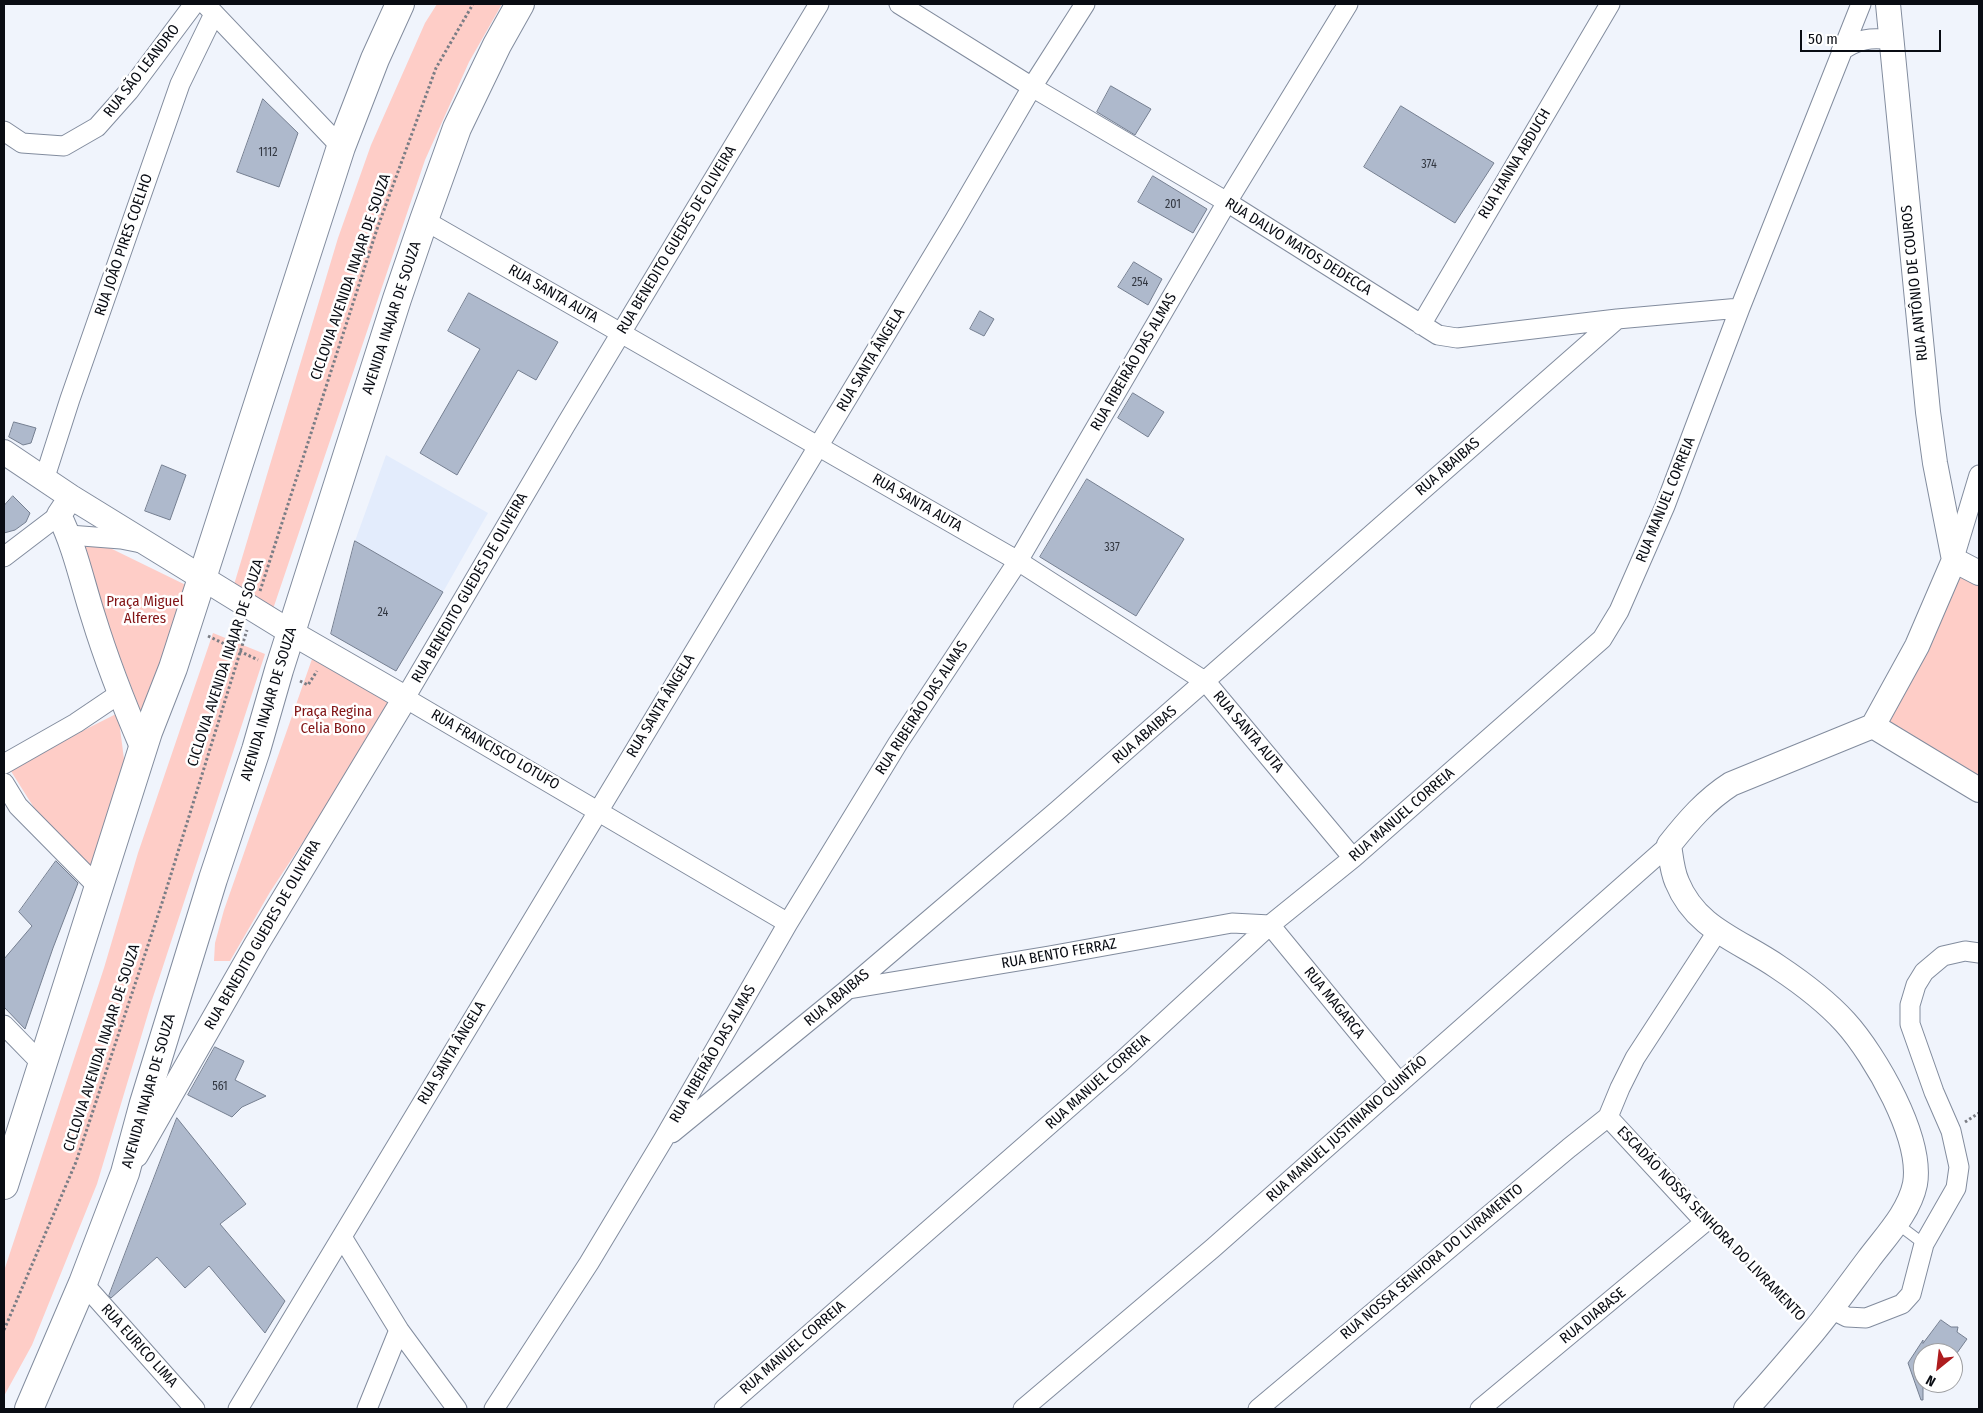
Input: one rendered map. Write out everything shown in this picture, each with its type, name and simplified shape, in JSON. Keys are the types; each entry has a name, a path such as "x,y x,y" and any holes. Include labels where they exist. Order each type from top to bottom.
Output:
{"main road":[{"path":"4,1185 98,887 143,749 173,668 341,147 375,59 400,4"},
{"name":"AVENIDA INAJAR DE SOUZA","path":"29,1409 83,1283 125,1174 144,1103 204,907 256,750 397,299 424,220 457,128 497,45 520,4"}],"street":[{"name":"RUA SÃO LEANDRO","path":"4,130 22,144 64,146 97,127 129,91 194,4"},
{"name":"RUA BENEDITO GUEDES DE OLIVEIRA","path":"125,1174 261,937 406,698 621,333 819,4"},
{"name":"RUA DALVO MATOS DEDECCA","path":"899,4 1032,87 1227,202 1438,334 1457,338 1617,319 1740,308"},
{"name":"RUA SANTA ÂNGELA","path":"238,1409 954,221 1032,87 1085,4"},
{"name":"RUA RIBEIRÃO DAS ALMAS","path":"494,1409 589,1263 663,1140 788,923 898,743 1018,561 1227,202 1348,4"},
{"name":"RUA HANNA ABDUCH","path":"1421,325 1610,4"},
{"name":"RUA MANUEL CORREIA","path":"724,1409 1122,1061 1270,925 1353,858 1602,639 1619,611 1665,506 1740,308 1861,4"},
{"name":"RUA ANTÔNIO DE COUROS","path":"1888,4 1928,412 1935,463 1954,560"},
{"path":"209,9 341,147"},
{"name":"RUA JOÃO PIRES COELHO","path":"44,480 70,398 180,84 209,9"},
{"path":"1842,51 1854,42 1867,38 1891,40"},
{"name":"RUA SANTA AUTA","path":"424,220 1018,561 1206,682 1353,858"},
{"name":"RUA ABAIBAS","path":"663,1140 848,989 1206,682 1617,319"},
{"name":"RUA FRANCISCO LOTUFO","path":"4,452 44,480 66,516 150,545 292,633 788,923"},
{"path":"1746,1409 1814,1331 1896,1224 1904,1211 1915,1184 1916,1159 1903,1119 1881,1071 1846,1023 1809,988 1760,954 1717,932 1698,916 1686,902 1676,880 1669,845 1698,809 1731,784 1874,726 1917,646 1954,560 1979,475"},
{"path":"66,516 121,539 150,545"},
{"path":"4,557 66,516"},
{"path":"66,516 93,616 119,694 143,749"},
{"path":"1954,560 1979,574"},
{"path":"4,764 76,723 119,694"},
{"path":"1874,726 1979,790"},
{"path":"4,783 18,806 98,887"},
{"name":"RUA MANUEL JUSTINIANO QUINTÃO","path":"1023,1409 1214,1248 1399,1082 1669,845"},
{"name":"RUA BENTO FERRAZ","path":"848,989 1049,956 1232,923 1270,925"},
{"name":"RUA MAGARCA","path":"1270,925 1399,1082"},
{"path":"1608,1117 1620,1088 1636,1058 1717,932"},
{"path":"1830,1309 1847,1317 1866,1318 1902,1304 1911,1294 1924,1244 1956,1188 1959,1167 1951,1131 1934,1092 1910,1024 1910,1005 1916,985 1924,972 1943,956 1965,951 1979,954"},
{"path":"4,1025 43,1066"},
{"name":"ESCADÃO NOSSA SENHORA DO LIVRAMENTO","path":"1608,1117 1705,1222"},
{"name":"RUA NOSSA SENHORA DO LIVRAMENTO","path":"1258,1409 1568,1148 1608,1117"},
{"path":"4,1147 24,1126"},
{"name":"RUA DIABASE","path":"1480,1409 1705,1222"},
{"path":"342,1237 399,1330 458,1409"},
{"name":"RUA EURICO LIMA","path":"83,1283 195,1409"},
{"path":"368,1409 399,1330"}],"lane":[{"path":"1896,1224 1924,1244"}],"path":[{"name":"CICLOVIA AVENIDA INAJAR DE SOUZA","path":"4,1330 76,1162 163,900 254,609 377,229 436,68 472,4"},
{"name":"ESCADÃO NOSSA SENHORA DO LIVRAMENTO","path":"1705,1222 1814,1331"}],"shaded area":[{"path":"386,455 488,513 443,592 355,541"}],"green space":[{"path":"437,4 502,4 469,62 425,160 272,612 233,588 338,238 371,145 425,23"},
{"name":"Praça Miguel Alferes","path":"81,541 108,547 196,590 147,728 104,616"},
{"path":"1954,560 1979,574 1979,788 1873,726"},
{"path":"213,633 265,654 153,997 97,1184 32,1345 4,1396 4,1271 104,968 138,853"},
{"name":"Praça Regina Celia Bono","path":"312,659 393,705 270,892 230,961 214,961 215,943 224,910"},
{"path":"118,713 127,782 97,873 43,822 9,768"}],"building":[{"path":"1111,86 1151,109 1135,135 1097,112"},
{"path":"263,99 298,133 279,187 237,172"},
{"path":"1401,106 1494,163 1455,223 1364,167"},
{"path":"1153,176 1207,209 1193,233 1138,202"},
{"path":"1134,262 1162,279 1148,305 1118,287"},
{"path":"469,293 558,342 536,380 518,370 457,475 420,453 480,349 448,331"},
{"path":"980,311 994,319 984,336 970,329"},
{"path":"1133,393 1164,412 1148,437 1118,418"},
{"path":"14,422 36,428 31,443 23,445 9,437"},
{"path":"162,465 186,475 170,520 145,511"},
{"path":"1087,479 1184,539 1136,616 1040,557"},
{"path":"13,496 30,513 26,522 15,530 4,533 4,506"},
{"path":"355,541 443,592 396,671 331,634"},
{"path":"56,861 78,883 25,1029 4,1007 4,959 32,926 19,912"},
{"path":"215,1047 244,1061 235,1080 266,1096 242,1107 232,1117 188,1095"},
{"path":"177,1118 246,1204 220,1224 285,1301 265,1333 209,1266 185,1288 157,1257 111,1298 109,1296"},
{"path":"1941,1320 1951,1327 1958,1327 1957,1332 1967,1339 1963,1345 1963,1343 1923,1343"},
{"path":"1913,1355 1913,1377 1908,1363"},
{"path":"1919,1393 1923,1393 1923,1400 1921,1400"}]}
